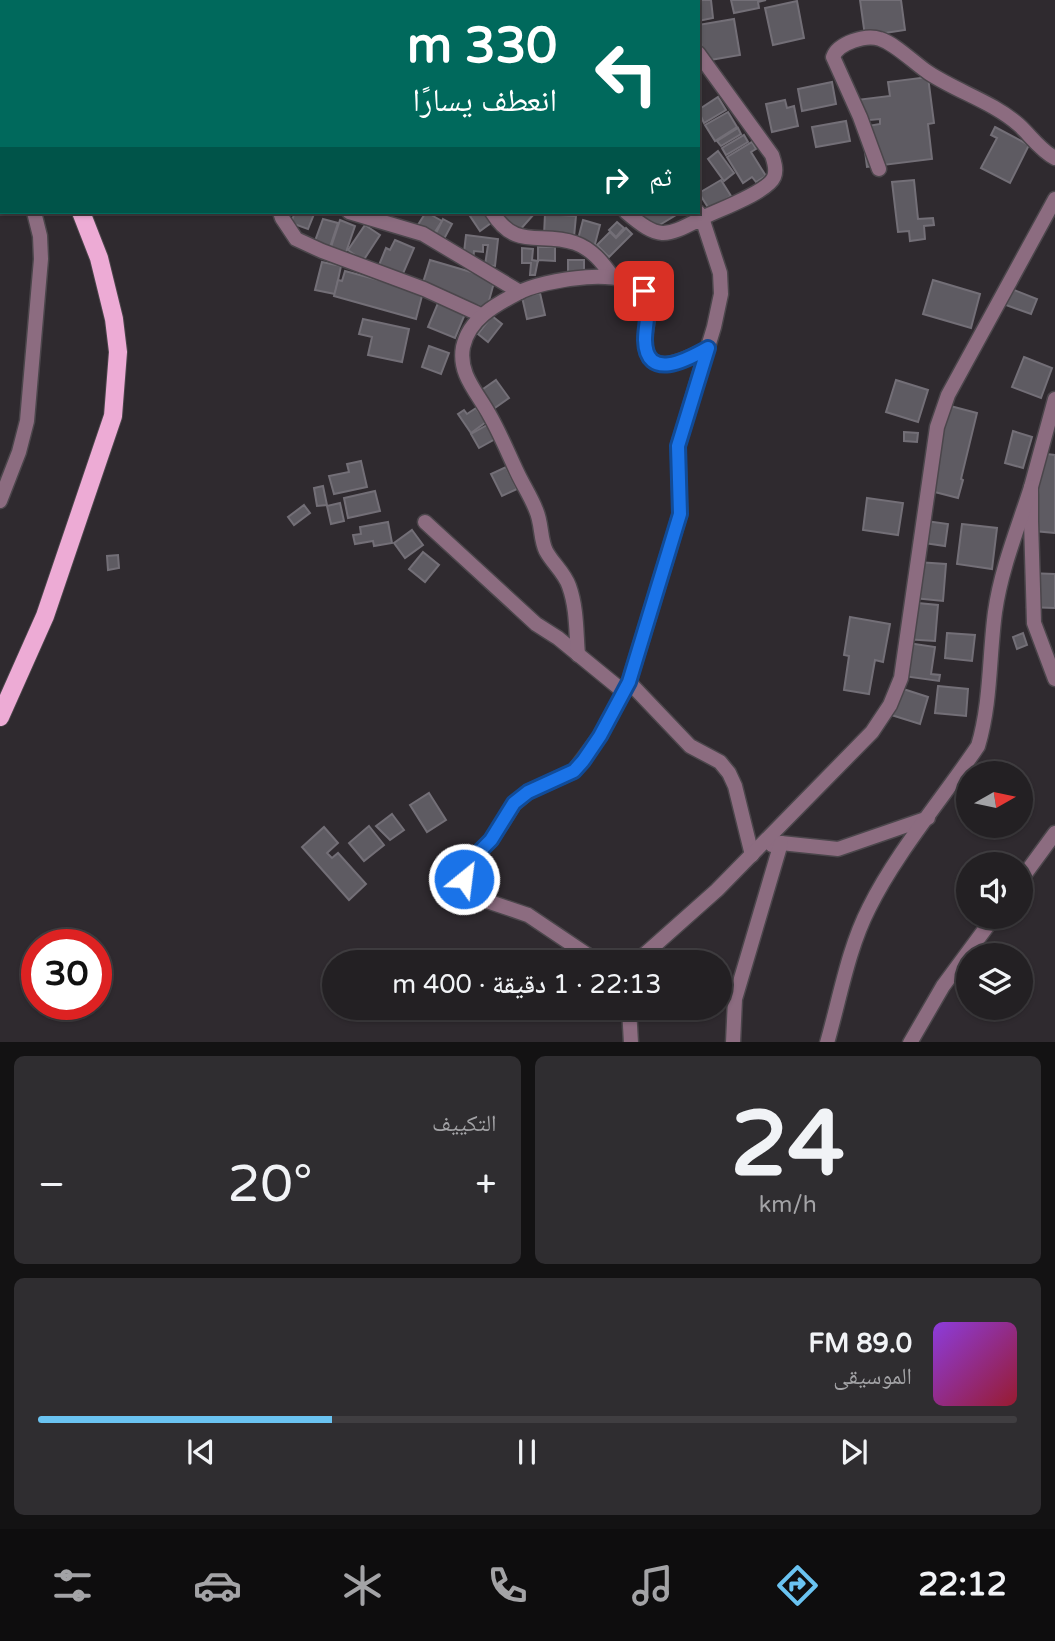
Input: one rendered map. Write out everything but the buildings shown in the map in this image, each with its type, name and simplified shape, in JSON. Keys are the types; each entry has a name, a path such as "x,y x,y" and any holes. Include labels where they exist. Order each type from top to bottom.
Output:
{"main road":[{"path":"0,718 45,616 113,416 118,352 114,319 99,258 82,214"}],"street":[{"path":"879,169 860,117 833,57 836,50 842,47 863,38 873,37 885,41 931,74 1018,124 1055,158"},
{"path":"628,214 653,232 670,233 700,215 762,189 775,176 772,155 700,56"},
{"path":"650,950 756,851 872,732 890,705 901,678 937,427 948,395 1055,199"},
{"path":"0,501 19,452 28,409 41,259 40,236 34,214"},
{"path":"281,214 296,239 424,289 481,315"},
{"path":"356,214 423,234 520,292"},
{"path":"494,214 507,232 529,238 575,243 590,251 612,276"},
{"path":"580,950 528,915 481,899 469,891 464,879 465,866 491,840 514,803 528,792 574,771 600,736 627,687 680,514 678,446 708,348 721,294 720,273 700,215"},
{"path":"578,655 569,584 545,548 537,511 490,416 466,378 462,362 464,345 481,315 531,286 566,278 612,276 633,283 644,291 648,298 645,341 647,354 654,362 661,366 673,363 708,348"},
{"path":"827,1042 856,941 869,909 888,875 978,746 985,722 1000,582 1031,487 1055,399"},
{"path":"1031,487 1034,623 1055,679"},
{"path":"425,522 536,624 627,687 690,746 720,762 729,772 735,786 756,851"},
{"path":"756,851 781,843 838,849 929,817"},
{"path":"1033,863 1055,833"},
{"path":"733,1042 735,999 781,843"},
{"path":"910,1042 943,986 985,929"},
{"path":"630,1020 631,1042"}],"route":[{"path":"464,879 465,866 491,840 514,803 528,792 574,771 583,761 600,736 629,682 647,625 680,514 678,446 708,348 673,363 661,366 654,362 647,354 645,341 648,298 644,291"}]}
